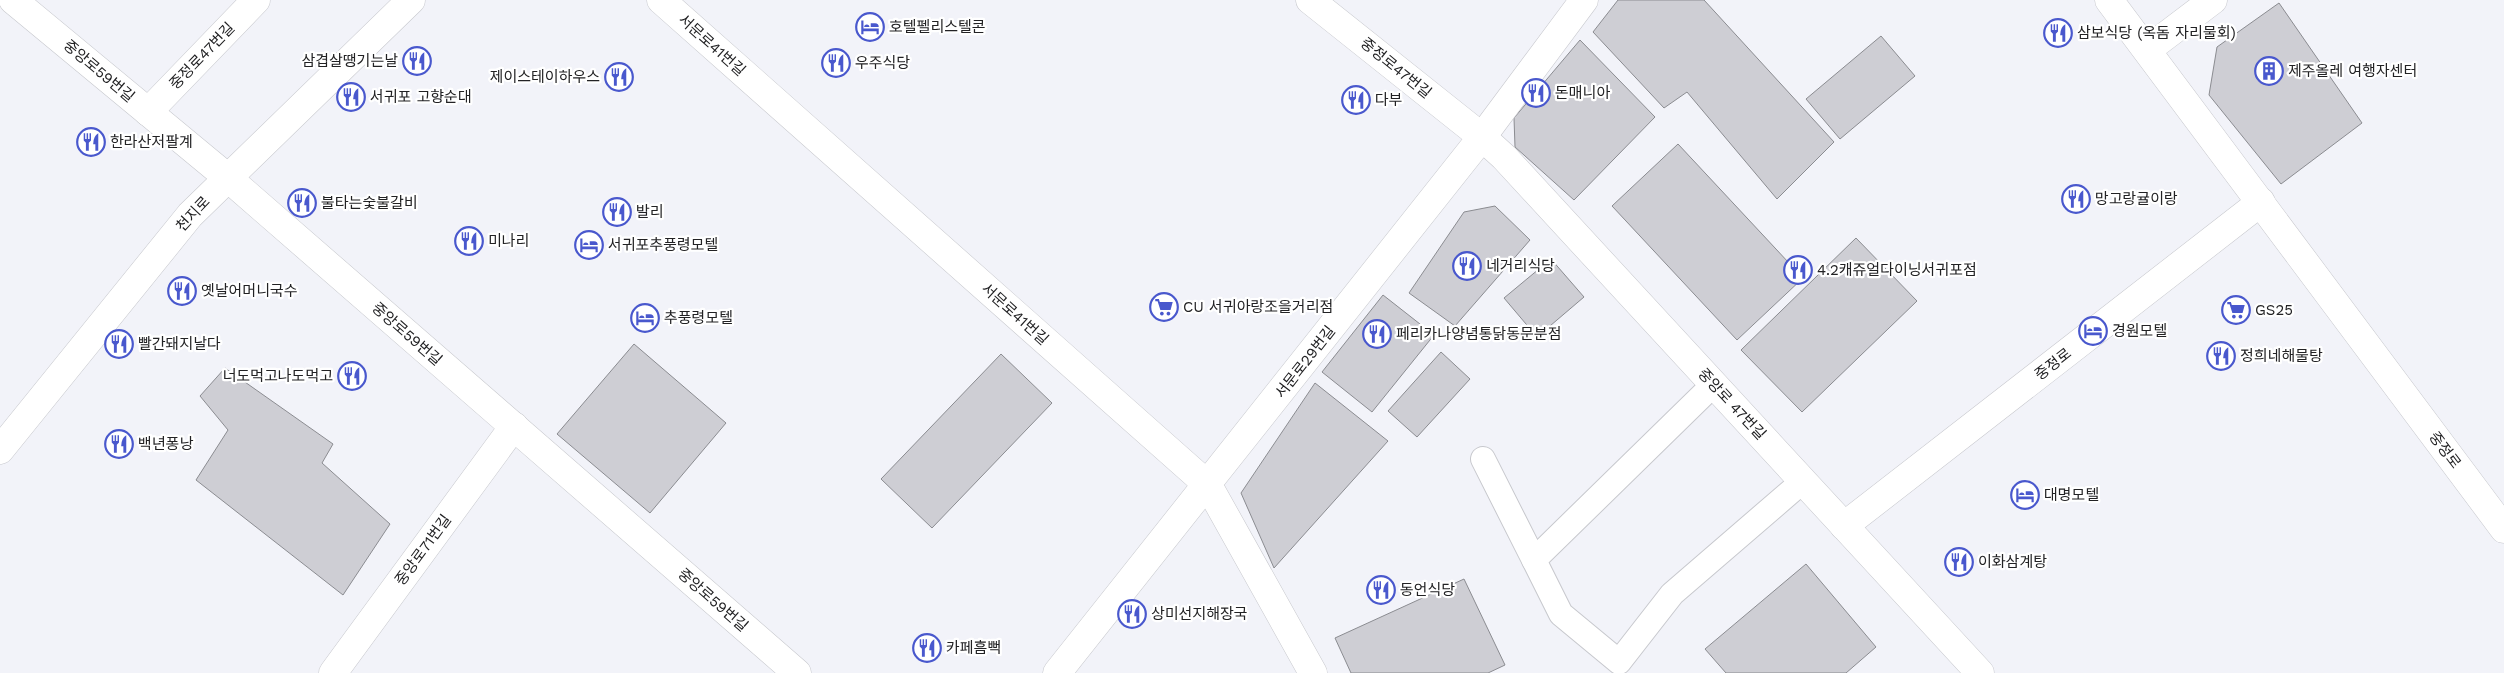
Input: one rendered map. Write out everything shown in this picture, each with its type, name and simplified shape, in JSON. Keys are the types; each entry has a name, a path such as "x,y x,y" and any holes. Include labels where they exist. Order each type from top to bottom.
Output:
{"street":[{"name":"중앙로59번길","path":"13,0 228,178 797,673"},
{"name":"중정로47번길","path":"148,112 256,0"},
{"name":"천지로","path":"0,450 190,215 411,0"},
{"name":"서문로41번길","path":"661,0 1208,485 1313,673"},
{"name":"중정로47번길","path":"1310,0 1482,137"},
{"name":"서문로29번길","path":"1057,673 1208,485 1482,137 1584,0"},
{"name":"중정로","path":"2109,0 2262,202 2504,529"},
{"path":"2146,50 2213,0"},
{"name":"중앙로 47번길","path":"1482,137 1504,157 1980,673"},
{"name":"중정로","path":"1844,526 2262,202"},
{"name":"중앙로71번길","path":"333,673 514,426"}],"lane":[{"path":"1534,560 1714,384"},
{"path":"1483,460 1561,614 1619,662 1672,594 1803,481"}],"building":[{"path":"1618,0 1704,0 1834,142 1777,199 1687,92 1664,108 1593,32"},
{"name":"제주올레 여행자센터","path":"2279,3 2362,123 2281,184 2209,95 2217,47"},
{"path":"1881,36 1915,76 1840,139 1806,99"},
{"path":"1580,40 1655,117 1574,200 1515,147 1514,118"},
{"path":"1678,144 1803,278 1737,340 1612,206"},
{"name":"네거리식당","path":"1495,206 1530,240 1455,326 1409,293 1464,212"},
{"path":"1856,238 1917,301 1802,412 1741,350"},
{"path":"1551,259 1584,297 1537,337 1504,298"},
{"path":"1383,295 1434,335 1372,412 1322,372"},
{"path":"634,344 726,423 650,513 557,434"},
{"path":"1441,352 1470,379 1417,437 1388,411"},
{"path":"1001,354 1052,403 932,528 881,479"},
{"path":"225,368 333,444 322,463 390,524 343,595 196,480 228,430 200,396"},
{"path":"1315,383 1388,441 1274,568 1241,493"},
{"path":"1806,564 1876,647 1846,673 1726,673 1705,649"},
{"path":"1464,579 1505,665 1488,673 1351,673 1335,638"}],"place":[{"name":"호텔펠리스텔콘","path":"870,27"},
{"name":"삼보식당 (옥돔 자리물회)","path":"2058,33"},
{"name":"삼겹살땡기는날","path":"417,61"},
{"name":"우주식당","path":"836,63"},
{"name":"제주올레 여행자센터","path":"2269,71"},
{"name":"제이스테이하우스","path":"619,77"},
{"name":"돈매니아","path":"1536,93"},
{"name":"서귀포 고향순대","path":"351,97"},
{"name":"다부","path":"1356,100"},
{"name":"한라산저팔계","path":"91,142"},
{"name":"망고랑귤이랑","path":"2076,199"},
{"name":"불타는숯불갈비","path":"302,203"},
{"name":"발리","path":"617,212"},
{"name":"미나리","path":"469,241"},
{"name":"서귀포추풍령모텔","path":"589,245"},
{"name":"네거리식당","path":"1467,266"},
{"name":"4.2캐쥬얼다이닝서귀포점","path":"1798,270"},
{"name":"옛날어머니국수","path":"182,291"},
{"name":"CU 서귀아랑조을거리점","path":"1164,307"},
{"name":"GS25","path":"2236,310"},
{"name":"추풍령모텔","path":"645,318"},
{"name":"경원모텔","path":"2093,331"},
{"name":"페리카나양념통닭동문분점","path":"1377,334"},
{"name":"빨간돼지날다","path":"119,344"},
{"name":"정희네해물탕","path":"2221,356"},
{"name":"너도먹고나도먹고","path":"352,376"},
{"name":"백년퐁낭","path":"119,444"},
{"name":"대명모텔","path":"2025,495"},
{"name":"이화삼계탕","path":"1959,562"},
{"name":"동언식당","path":"1381,590"},
{"name":"상미선지해장국","path":"1132,614"},
{"name":"카페흠뻑","path":"927,648"}]}
